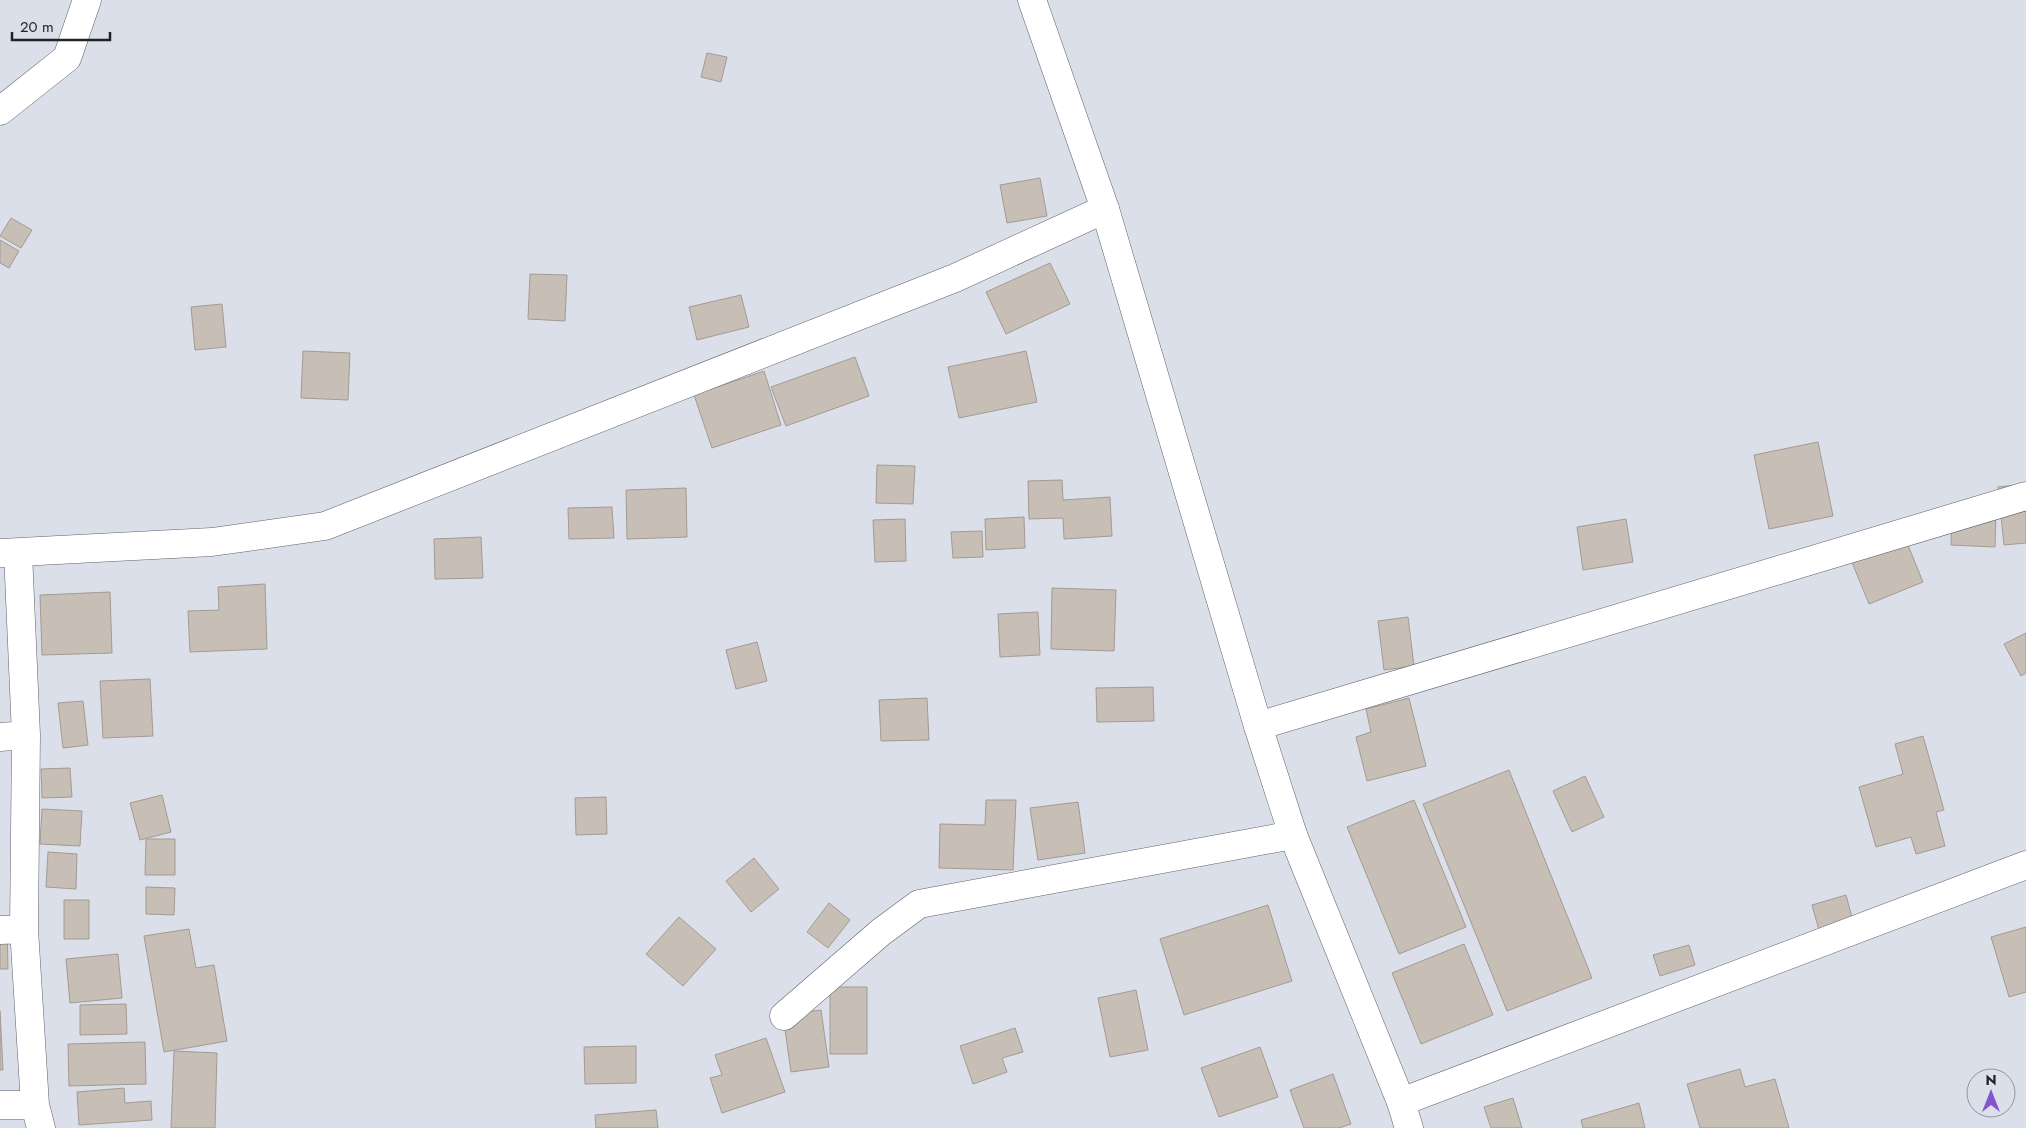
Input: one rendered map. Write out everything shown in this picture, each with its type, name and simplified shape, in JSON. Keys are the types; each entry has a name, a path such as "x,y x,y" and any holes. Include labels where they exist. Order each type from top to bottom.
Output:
{"street":[{"path":"0,111 67,58 87,0"},
{"path":"1032,0 1104,209 1258,726 1293,835 1401,1102 1409,1128"},
{"path":"0,1105 38,1116 12,929 13,736 9,553 212,542 325,526 955,278 1104,209"},
{"path":"1258,726 2026,496"},
{"path":"784,1016 881,932 919,904 1293,835"},
{"path":"1401,1102 2026,864"}],"building":[{"path":"707,53 727,57 721,82 701,77"},
{"path":"1040,178 1047,216 1007,223 1000,185"},
{"path":"11,218 32,230 21,248 0,236"},
{"path":"0,240 19,251 9,268 0,263"},
{"path":"1050,263 1070,304 1006,334 986,292"},
{"path":"530,274 567,275 565,321 528,319"},
{"path":"741,295 749,327 697,340 689,307"},
{"path":"222,304 226,347 195,350 191,307"},
{"path":"303,351 350,353 348,400 301,398"},
{"path":"1026,351 1037,402 959,418 948,367"},
{"path":"855,357 869,396 786,426 771,387"},
{"path":"764,371 781,425 712,448 694,395"},
{"path":"1818,442 1833,516 1769,529 1754,455"},
{"path":"877,465 915,466 913,504 876,503"},
{"path":"1062,480 1063,500 1110,497 1112,536 1064,539 1063,518 1029,519 1028,481"},
{"path":"2026,484 2026,543 2004,545 1998,487"},
{"path":"686,488 687,537 627,539 626,490"},
{"path":"612,507 614,538 569,539 568,508"},
{"path":"1952,509 1996,510 1995,547 1951,545"},
{"path":"1024,517 1025,548 986,550 985,519"},
{"path":"905,519 906,561 875,562 873,520"},
{"path":"1626,519 1633,562 1583,570 1577,527"},
{"path":"982,531 983,557 953,558 951,532"},
{"path":"1903,533 1923,582 1869,604 1849,555"},
{"path":"481,537 483,578 435,579 434,539"},
{"path":"265,584 267,649 190,652 188,611 219,610 218,587"},
{"path":"1052,588 1116,590 1114,651 1051,649"},
{"path":"110,592 112,653 42,655 40,595"},
{"path":"1038,612 1040,655 1000,657 998,614"},
{"path":"1408,617 1414,666 1384,670 1378,621"},
{"path":"2026,633 2026,673 2021,676 2004,644"},
{"path":"757,642 767,681 736,689 726,650"},
{"path":"150,679 153,736 103,738 100,681"},
{"path":"1153,687 1154,721 1097,722 1096,688"},
{"path":"927,698 929,740 881,741 879,700"},
{"path":"1409,698 1426,766 1367,781 1356,737 1371,732 1366,709"},
{"path":"83,701 88,745 63,748 58,703"},
{"path":"1923,736 1944,810 1936,812 1945,846 1916,854 1911,837 1876,847 1859,787 1903,774 1895,744"},
{"path":"70,768 72,797 42,798 41,769"},
{"path":"1509,770 1592,978 1507,1011 1423,804"},
{"path":"1585,776 1604,817 1572,832 1553,791"},
{"path":"162,795 171,832 140,840 130,803"},
{"path":"606,797 607,834 576,835 575,798"},
{"path":"986,800 1016,800 1013,870 939,868 940,824 985,825"},
{"path":"1414,800 1466,927 1399,954 1347,827"},
{"path":"1078,802 1085,853 1038,860 1030,808"},
{"path":"42,809 82,811 80,846 40,844"},
{"path":"146,839 175,839 175,875 145,875"},
{"path":"48,852 77,854 76,889 46,887"},
{"path":"754,858 779,889 751,912 726,881"},
{"path":"146,887 175,888 174,915 146,914"},
{"path":"1846,895 1854,925 1820,934 1812,905"},
{"path":"64,900 89,900 89,939 64,939"},
{"path":"829,903 850,920 828,948 807,932"},
{"path":"1268,905 1292,981 1184,1015 1160,939"},
{"path":"679,917 716,949 683,986 646,954"},
{"path":"0,924 7,924 8,969 0,969"},
{"path":"2026,927 2026,992 2009,997 1991,937"},
{"path":"189,929 196,968 214,965 227,1041 164,1052 144,936"},
{"path":"1464,944 1493,1015 1421,1044 1392,973"},
{"path":"1689,945 1695,965 1660,976 1653,955"},
{"path":"118,954 122,998 70,1003 66,959"},
{"path":"830,987 867,987 867,1054 830,1054"},
{"path":"1136,990 1148,1050 1110,1057 1098,998"},
{"path":"126,1004 127,1034 80,1035 80,1005"},
{"path":"821,1010 829,1067 791,1072 783,1015"},
{"path":"0,1011 3,1070 0,1070"},
{"path":"1015,1028 1023,1052 1002,1058 1007,1072 973,1084 960,1046"},
{"path":"766,1038 785,1092 722,1113 710,1078 722,1075 715,1055"},
{"path":"145,1042 146,1084 69,1086 68,1044"},
{"path":"636,1046 636,1083 585,1084 584,1047"},
{"path":"1260,1047 1278,1097 1219,1117 1201,1068"},
{"path":"174,1051 217,1053 215,1128 171,1128"},
{"path":"1740,1069 1745,1087 1775,1079 1789,1128 1700,1128 1687,1084"},
{"path":"1333,1074 1351,1124 1339,1128 1304,1128 1290,1090"},
{"path":"124,1088 125,1103 151,1101 152,1120 79,1125 77,1092"},
{"path":"1513,1098 1522,1128 1491,1128 1484,1107"},
{"path":"1639,1103 1645,1128 1583,1128 1581,1120"},
{"path":"656,1110 658,1128 596,1128 595,1115"}]}
